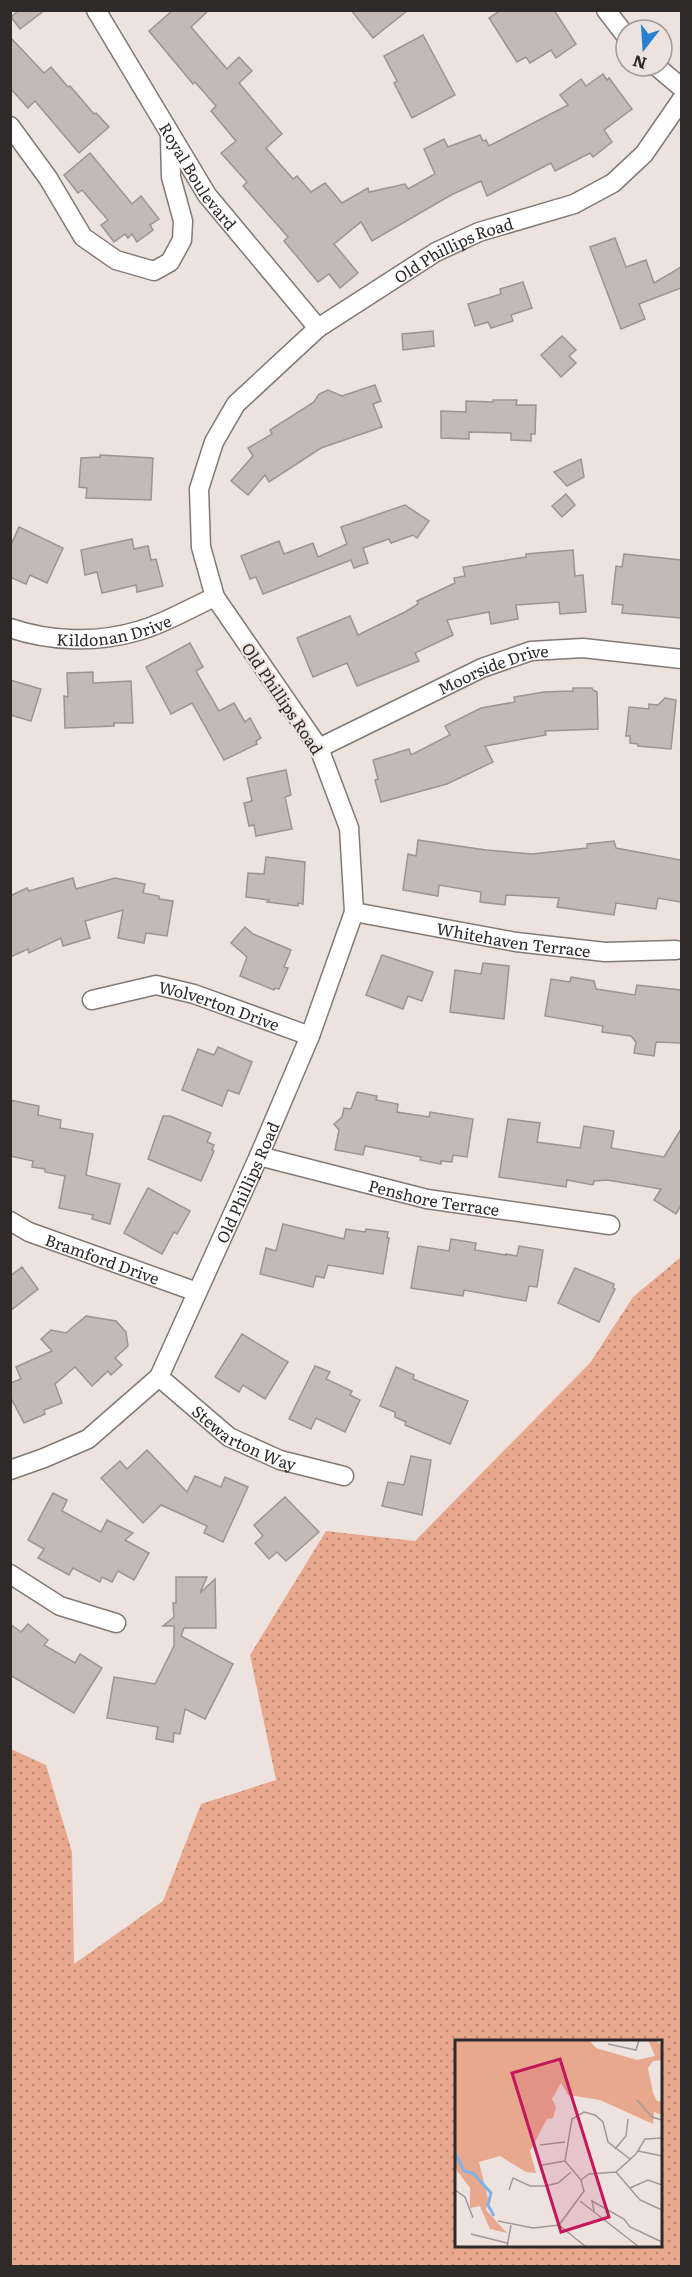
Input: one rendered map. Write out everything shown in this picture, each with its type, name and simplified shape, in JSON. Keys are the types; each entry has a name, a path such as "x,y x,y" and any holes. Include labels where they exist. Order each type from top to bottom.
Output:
{"street":[{"name":"Royal Boulevard","path":"96,10 207,195 318,328"},
{"path":"670,78 681,88"},
{"name":"Old Phillips Road","path":"10,1470 88,1439 159,1377 260,1156 310,1036 354,912 350,828 319,748 215,597 201,547 199,489 214,442 236,404 318,328 436,252 479,232 574,204 613,183 644,154 681,99"},
{"path":"10,126 48,178 83,237 116,260 154,271 170,262 182,240 183,221 171,177 170,136"},
{"name":"Kildonan Drive","path":"10,628 26,633 88,641 140,631 215,597"},
{"name":"Moorside Drive","path":"319,748 482,668 531,651 583,648 681,659"},
{"name":"Whitehaven Terrace","path":"354,912 516,942 604,952 676,950"},
{"name":"Wolverton Drive","path":"92,1000 156,985 194,994 310,1036"},
{"name":"Penshore Terrace","path":"260,1156 427,1199 610,1225"},
{"name":"Bramford Drive","path":"10,1221 29,1232 197,1292"},
{"name":"Stewarton Way","path":"159,1377 229,1437 280,1460 344,1476"},
{"path":"10,1574 60,1606 116,1623"}],"shaded area":[{"path":"681,1257 681,2266 11,2266 11,1749 46,1765 72,1852 74,1964 163,1901 201,1804 276,1780 250,1655 326,1531 415,1541 590,1363 633,1297"}],"building":[{"path":"19,10 45,10 20,29 11,17"},
{"path":"173,10 209,10 191,27 227,69 239,57 252,71 239,83 282,134 266,148 293,179 297,176 311,192 325,183 342,203 368,188 369,192 405,184 408,189 435,174 424,149 444,139 448,147 480,135 489,146 568,105 560,95 581,79 586,86 603,74 607,80 609,78 632,109 604,130 612,142 593,157 590,153 555,171 551,163 487,196 481,181 451,195 372,241 361,222 334,244 358,273 340,288 329,274 318,282 284,241 288,237 243,186 247,182 221,153 236,141 211,111 216,106 195,82 193,84 149,31"},
{"path":"351,10 408,10 373,38"},
{"path":"501,10 554,10 576,44 556,58 551,50 530,63 526,57 517,62 489,18"},
{"path":"423,35 455,95 412,118 394,83 397,81 384,56"},
{"path":"10,37 44,73 51,67 109,127 79,153 35,101 28,108 10,88"},
{"path":"90,153 132,204 141,196 159,219 150,225 153,230 137,242 132,234 128,238 125,234 114,242 101,225 108,220 82,190 78,193 64,175"},
{"path":"615,238 626,267 646,260 654,283 681,267 681,288 639,304 645,319 621,329 590,247"},
{"path":"523,282 532,308 511,315 513,321 491,328 488,322 475,326 468,304 501,294 500,289"},
{"path":"433,331 434,346 403,350 402,334"},
{"path":"562,336 576,350 569,356 576,363 561,377 541,355"},
{"path":"375,385 381,401 373,404 382,427 321,448 269,482 265,475 248,495 231,481 253,456 248,448 272,434 270,430 314,402 319,394 328,390 342,396"},
{"path":"493,400 517,400 516,405 536,405 535,434 531,434 531,441 511,440 511,433 469,432 469,439 441,438 441,411 466,412 466,401 493,402"},
{"path":"100,455 153,458 151,500 86,498 87,488 79,487 81,458 100,457"},
{"path":"581,459 584,477 567,486 554,472"},
{"path":"566,494 575,505 562,517 552,506"},
{"path":"405,505 429,521 417,538 413,535 391,543 389,539 363,548 368,563 354,568 351,560 263,594 256,577 250,579 241,556 279,541 284,554 313,543 318,557 347,544 341,527"},
{"path":"19,527 63,548 47,583 30,575 26,584 10,577 10,547"},
{"path":"132,539 134,549 148,546 151,560 156,559 163,586 137,592 136,585 102,593 97,572 85,575 81,550"},
{"path":"573,550 575,576 583,575 586,612 560,614 559,602 516,605 518,619 491,624 489,612 447,620 453,635 415,653 419,661 357,686 347,663 313,677 297,638 350,616 358,635 405,612 418,604 417,601 455,583 454,578 465,576 463,567 526,557 526,554"},
{"path":"624,554 681,560 681,618 622,613 623,605 612,604 616,566 622,567"},
{"path":"190,643 203,667 196,671 219,711 234,703 245,722 250,718 261,738 256,741 257,744 224,760 192,703 171,714 146,667"},
{"path":"93,672 93,683 131,681 133,723 65,728 64,696 68,697 67,673"},
{"path":"10,680 41,689 31,721 10,715"},
{"path":"573,688 592,688 597,692 598,729 545,731 546,735 485,746 493,762 447,784 381,802 373,760 409,749 411,755 450,735 445,726 481,708 515,702 514,697 544,692 573,691"},
{"path":"665,698 676,700 671,749 638,746 638,744 630,743 630,736 626,736 629,707 649,709 649,704 658,705"},
{"path":"286,770 291,795 285,797 292,829 256,836 254,825 249,826 244,803 252,801 247,778"},
{"path":"418,840 532,854 587,848 587,844 614,841 616,848 681,860 681,902 658,898 656,909 616,903 614,915 557,907 559,898 506,895 505,905 480,902 481,892 439,885 438,896 403,890 408,854 416,856"},
{"path":"266,857 305,862 303,904 298,903 298,906 246,897 248,873 264,874"},
{"path":"73,878 76,889 115,878 145,884 143,893 173,901 167,936 146,933 144,943 118,938 123,910 85,921 90,938 63,946 61,938 29,953 28,949 10,957 10,896 27,888 29,891"},
{"path":"245,927 253,934 291,950 284,967 288,968 279,989 274,990 240,976 247,957 231,943"},
{"path":"382,955 433,972 422,1001 408,996 403,1009 366,995"},
{"path":"483,963 509,966 504,1019 450,1012 455,970 481,974"},
{"path":"571,977 594,981 596,989 635,995 637,985 681,990 681,1043 656,1042 654,1056 634,1053 636,1042 631,1036 602,1032 603,1026 545,1016 551,979 570,982"},
{"path":"218,1047 252,1062 239,1094 228,1090 222,1106 182,1090 198,1049 214,1055"},
{"path":"357,1092 377,1096 376,1100 398,1104 397,1112 429,1117 430,1112 473,1119 467,1157 453,1155 452,1162 441,1161 441,1164 420,1160 421,1157 365,1146 363,1155 335,1150 339,1130 334,1124 342,1117 344,1108 351,1109"},
{"path":"10,1100 39,1106 38,1115 61,1120 60,1128 93,1134 86,1175 120,1184 110,1224 92,1219 93,1215 59,1208 65,1176 32,1167 33,1161 10,1156"},
{"path":"163,1116 170,1116 211,1133 207,1142 214,1145 212,1150 214,1151 201,1181 148,1159"},
{"path":"508,1119 540,1123 537,1142 580,1148 584,1126 614,1131 611,1148 664,1157 681,1129 681,1205 676,1214 654,1200 661,1189 607,1180 594,1181 593,1185 567,1180 566,1187 499,1177"},
{"path":"148,1188 190,1211 177,1234 174,1232 162,1254 124,1233"},
{"path":"283,1224 344,1239 346,1229 388,1232 383,1274 328,1265 324,1278 316,1276 313,1287 260,1274 266,1248 276,1251"},
{"path":"451,1239 476,1243 475,1250 506,1255 517,1256 519,1246 543,1250 537,1287 529,1286 526,1301 464,1290 463,1296 411,1288 418,1246 449,1251"},
{"path":"22,1267 38,1289 10,1311 10,1276"},
{"path":"575,1268 614,1284 615,1289 599,1322 558,1303"},
{"path":"86,1316 116,1321 126,1332 128,1346 115,1358 122,1365 111,1375 108,1371 92,1386 75,1367 55,1384 62,1403 44,1410 45,1414 24,1423 10,1396 10,1383 21,1379 16,1367 52,1351 41,1339 51,1330 66,1333"},
{"path":"242,1334 288,1362 265,1399 243,1385 239,1392 215,1377"},
{"path":"315,1366 330,1372 326,1379 352,1391 350,1395 360,1400 345,1432 316,1418 311,1429 289,1419"},
{"path":"396,1367 414,1375 413,1379 468,1401 450,1444 405,1425 406,1422 395,1417 395,1412 380,1406"},
{"path":"147,1450 187,1492 195,1476 221,1487 225,1477 248,1487 223,1542 204,1533 207,1526 161,1505 143,1523 101,1478 120,1461 127,1469"},
{"path":"411,1456 431,1460 422,1515 382,1506 388,1482 404,1485"},
{"path":"53,1493 67,1500 62,1511 101,1532 107,1520 133,1533 125,1540 149,1553 134,1580 118,1571 112,1582 102,1577 100,1582 73,1568 69,1575 38,1558 44,1549 28,1540"},
{"path":"285,1497 319,1532 286,1561 277,1552 269,1559 255,1543 263,1536 254,1525"},
{"path":"176,1577 207,1577 200,1593 215,1579 216,1628 184,1628 181,1636 233,1664 205,1719 185,1709 180,1734 174,1733 173,1742 156,1739 158,1727 107,1718 114,1677 155,1684 174,1646 174,1626 163,1626 174,1617"},
{"path":"10,1624 21,1632 28,1624 48,1640 44,1645 75,1663 80,1654 102,1668 74,1713 10,1675"}]}
